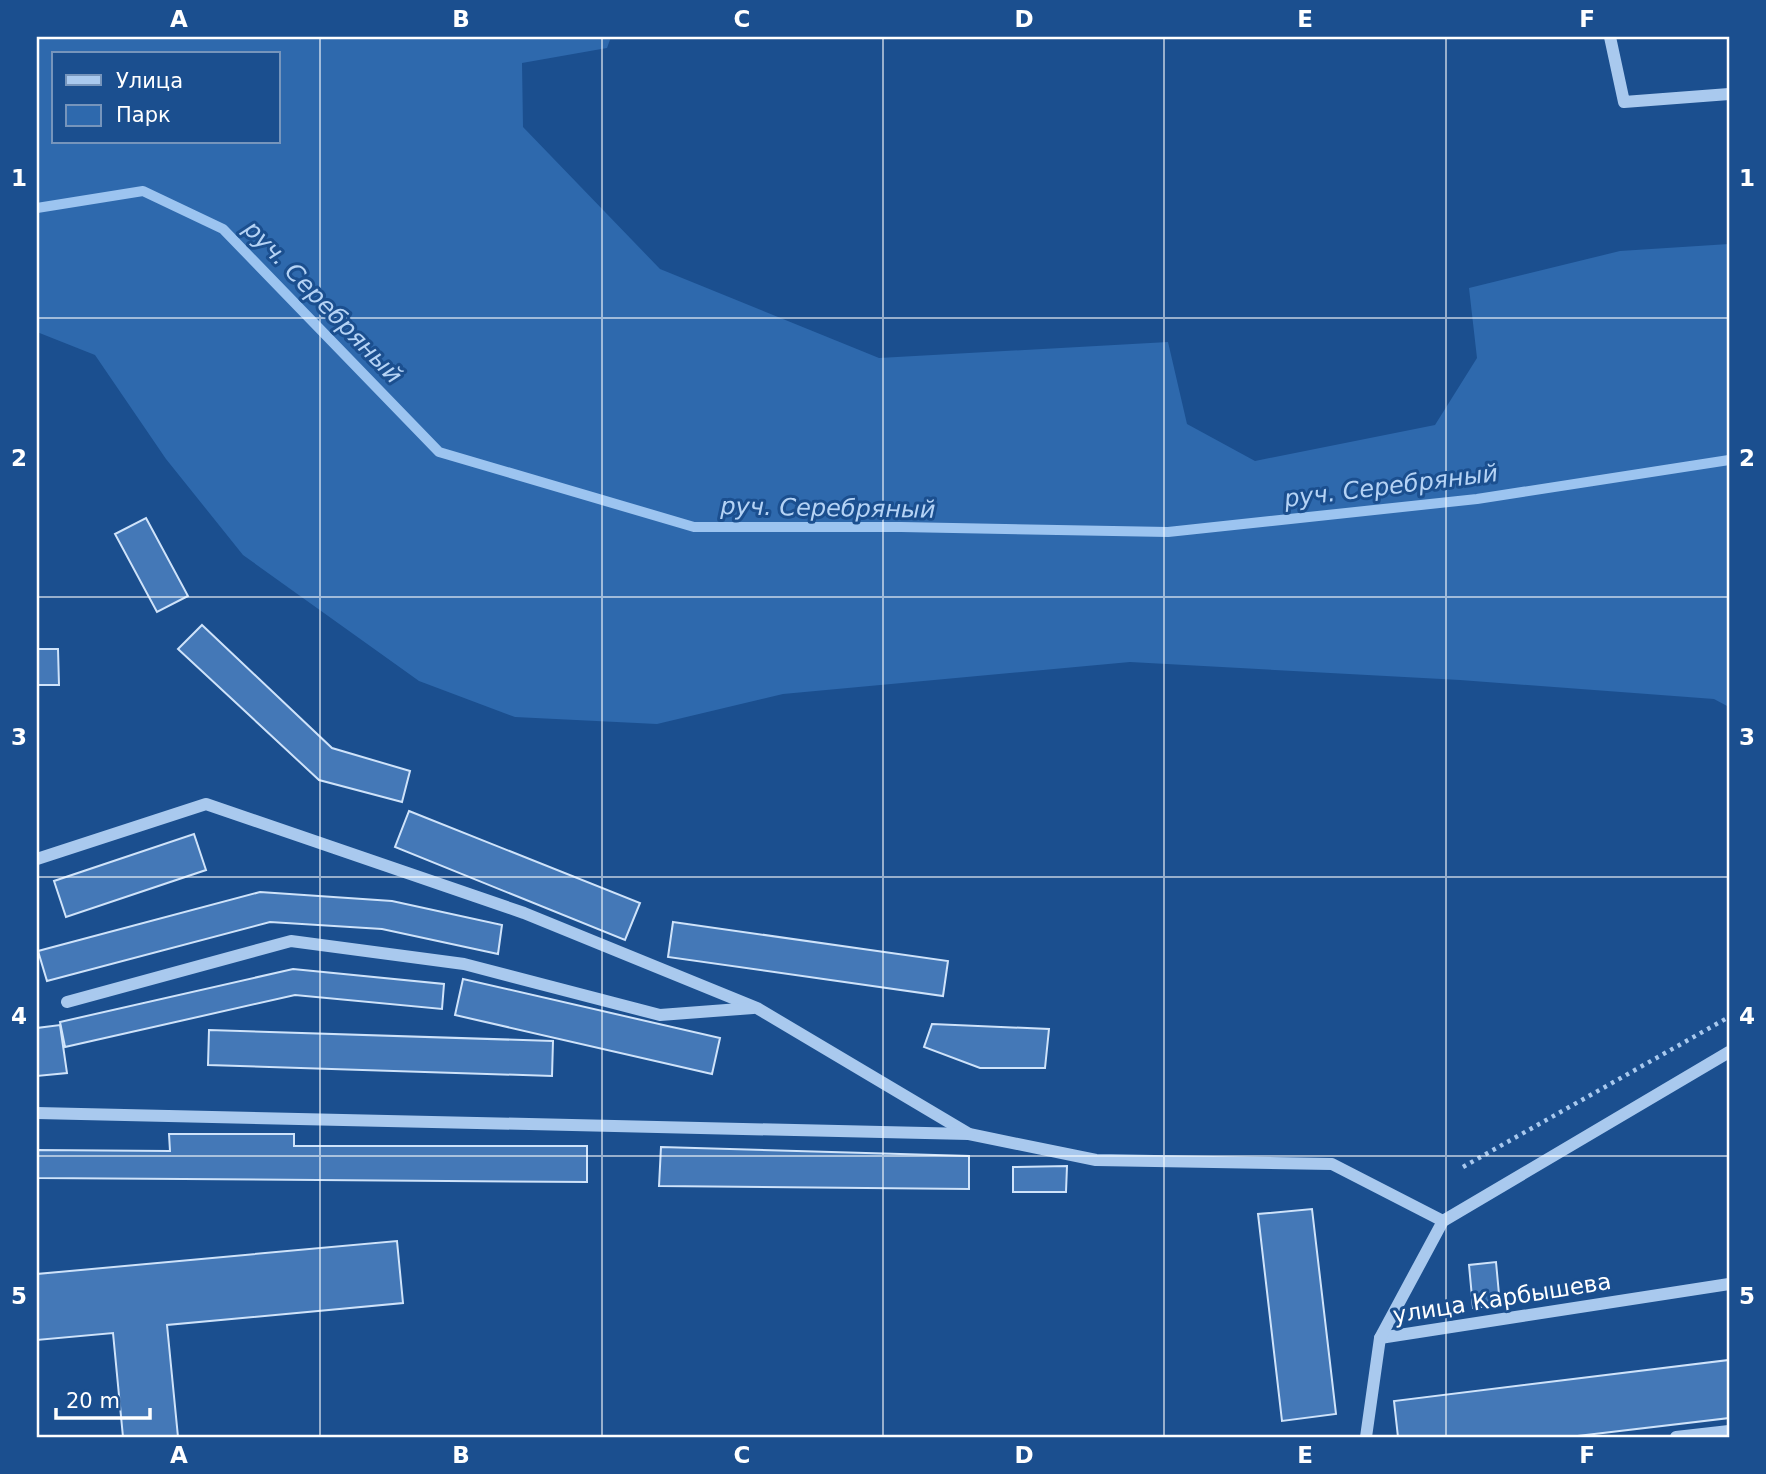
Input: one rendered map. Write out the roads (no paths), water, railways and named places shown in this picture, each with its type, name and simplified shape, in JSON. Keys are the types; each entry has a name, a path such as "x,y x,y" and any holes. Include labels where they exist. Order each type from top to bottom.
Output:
{"street":[{"path":"1610,37 1624,103 1729,94"},
{"path":"37,859 206,804 524,913 757,1008 969,1134"},
{"path":"66,1002 291,942 464,964 660,1015 757,1008"},
{"path":"1380,1338 1443,1221 1729,1052"},
{"path":"37,1113 969,1134 1096,1160 1332,1164 1443,1221"},
{"name":"улица Карбышева","path":"1366,1437 1380,1338 1729,1284"},
{"path":"1676,1437 1729,1431"}],"waterway":[{"name":"руч. Серебряный","path":"37,208 143,191 223,229 439,452 694,527 901,527 1168,532 1477,499 1729,460"}]}
